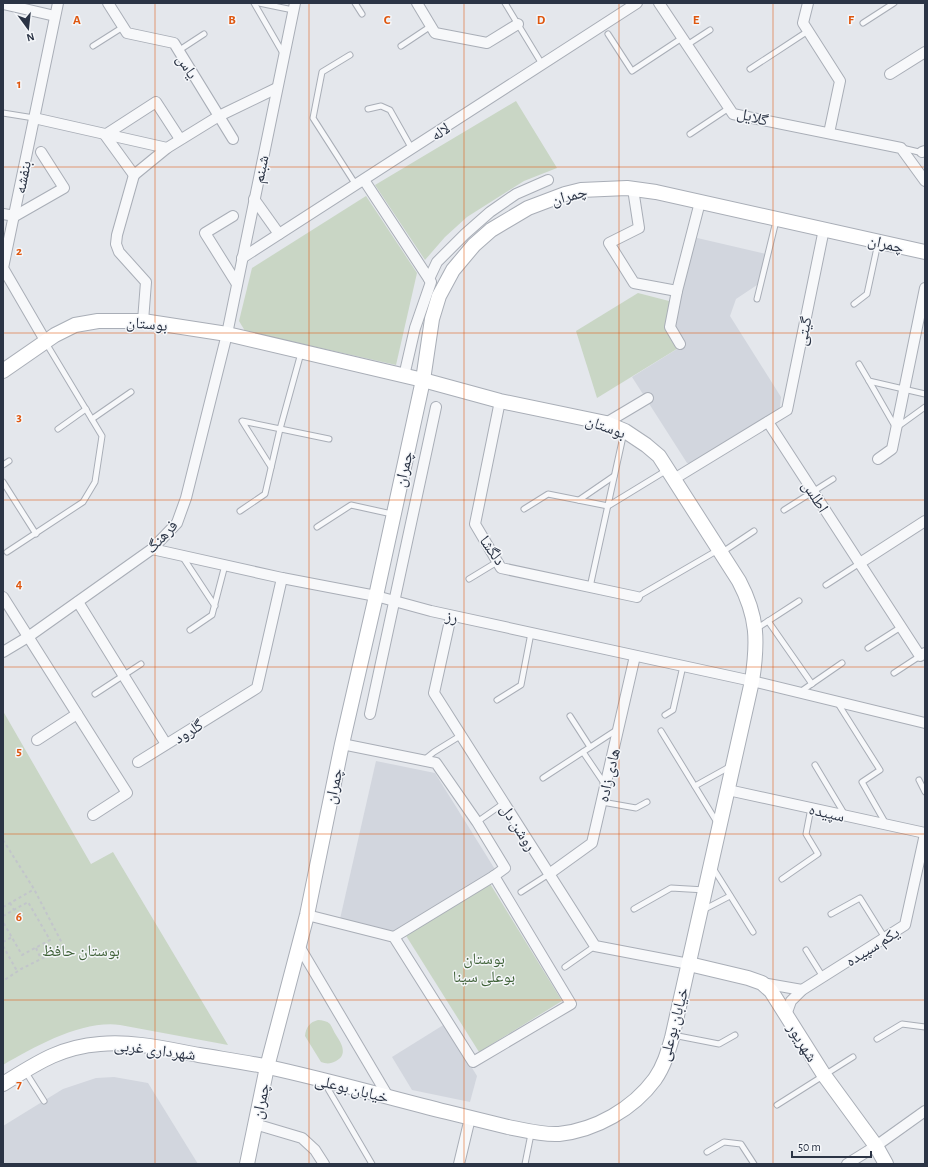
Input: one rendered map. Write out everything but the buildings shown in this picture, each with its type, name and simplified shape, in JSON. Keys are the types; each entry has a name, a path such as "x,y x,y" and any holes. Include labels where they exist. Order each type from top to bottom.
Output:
{"street":[{"name":"بنفشه","path":"46,342 4,268 54,16 58,3"},
{"path":"108,3 123,27"},
{"path":"417,3 435,33 487,43 518,24"},
{"name":"لاله","path":"242,258 637,3"},
{"name":"گلایل","path":"659,3 734,114 901,148"},
{"path":"808,3 803,23 840,81 829,133"},
{"path":"3,4 54,16"},
{"name":"شبنم","path":"227,334 276,88 294,7"},
{"name":"یاس","path":"123,27 127,33 174,43 233,139"},
{"path":"890,74 925,52"},
{"path":"143,321 146,282 119,252 116,244 117,235 134,176 180,139 219,116 276,88"},
{"path":"106,135 156,102 180,139"},
{"path":"34,118 167,148"},
{"path":"106,135 134,176"},
{"path":"901,148 925,181"},
{"path":"3,214 15,216 64,188 41,152"},
{"path":"429,279 437,262 490,212 516,194 548,180"},
{"path":"360,182 431,282 415,328 404,376"},
{"name":"چمران","path":"247,1164 267,1067 307,915 342,744 423,380 432,319 439,296 453,270 474,245 491,230 510,218 528,208 548,200 581,190 597,188 633,189 656,192 878,242 925,251"},
{"path":"633,189 639,228 609,243 634,284 677,291"},
{"path":"254,199 279,234"},
{"path":"680,344 670,327 677,291 700,202"},
{"path":"233,216 205,233 237,284"},
{"name":"گیتی","path":"768,422 788,410 824,229"},
{"path":"878,460 892,449 925,288"},
{"name":"بوستان","path":"3,371 55,335 75,325 98,321 143,321 227,334 301,353 423,380 500,401 606,423 625,431 659,456 739,581 748,598 754,617 757,639 756,659 752,681"},
{"name":"فرهنگ","path":"3,652 28,637 152,549 177,523 186,498 227,334"},
{"path":"606,423 648,398"},
{"name":"دلگشا","path":"500,401 475,524 501,568 637,597"},
{"path":"370,714 436,407"},
{"path":"671,474 768,422"},
{"name":"اطلس","path":"768,422 901,627 923,655"},
{"path":"860,563 925,521"},
{"name":"رز","path":"152,549 282,578 376,596 450,616 752,681 925,724"},
{"name":"گلرود","path":"78,602 166,744 257,688 282,578"},
{"path":"3,597 127,792 93,815"},
{"name":"روشن دل","path":"450,616 434,693 595,946"},
{"name":"هادی زاده","path":"549,874 592,843 635,656"},
{"name":"خیابان بوعلی","path":"267,1067 388,1098 540,1134 558,1134 597,1124 619,1112 643,1093 655,1078 665,1061 673,1035 752,681"},
{"path":"37,740 77,714"},
{"path":"138,762 166,744"},
{"path":"342,744 436,763 477,822 505,868 394,937"},
{"name":"سپیده","path":"728,790 925,834"},
{"name":"یکم سپیده","path":"786,1015 791,1001 802,990 905,925 925,834"},
{"path":"307,915 394,937 473,1062 571,1004 494,876"},
{"path":"299,946 388,1098"},
{"path":"595,946 689,964 748,978 762,983 802,990"},
{"name":"شهریور","path":"762,983 770,991 824,1075 876,1146 886,1164"},
{"name":"شهرداری غربی","path":"3,1084 38,1062 60,1052 80,1046 102,1043 128,1043 267,1067"},
{"path":"847,1164 876,1146 925,1111"},
{"path":"459,1164 470,1118"},
{"path":"255,1124 302,1138 315,1150 324,1164"}],"lane":[{"path":"254,3 284,56"},
{"path":"259,3 294,7"},
{"path":"355,3 362,14"},
{"path":"505,3 542,64"},
{"path":"863,23 894,3"},
{"path":"401,46 431,26"},
{"path":"93,46 123,27"},
{"path":"608,34 632,71 710,30"},
{"path":"750,69 808,31"},
{"path":"178,51 204,34"},
{"path":"350,55 322,72 313,118 360,182"},
{"path":"368,109 381,106 390,110 412,148"},
{"path":"690,134 729,108"},
{"path":"3,113 34,118"},
{"name":"گلایل","path":"901,148 924,152"},
{"path":"757,300 776,219"},
{"path":"854,304 867,294 878,242"},
{"path":"7,552 83,502 95,482 102,436 46,342"},
{"path":"240,510 265,494 280,428 301,353"},
{"path":"859,364 896,428 925,407"},
{"path":"869,381 925,394"},
{"path":"92,419 131,392"},
{"path":"58,429 86,409"},
{"path":"271,467 242,421 329,439"},
{"path":"590,587 625,431"},
{"path":"3,465 9,461"},
{"path":"524,509 548,494 608,506 671,474"},
{"path":"579,500 614,476"},
{"path":"784,510 833,479"},
{"path":"3,482 36,534"},
{"path":"316,527 351,505 393,514"},
{"path":"637,597 754,531"},
{"path":"182,555 214,606"},
{"path":"469,579 497,562"},
{"path":"826,585 860,563"},
{"path":"190,630 212,615 225,565"},
{"path":"755,629 799,601"},
{"path":"768,621 812,684"},
{"path":"868,648 901,627"},
{"path":"497,700 522,685 531,633"},
{"path":"894,674 923,655"},
{"path":"798,693 842,663"},
{"path":"95,694 141,664"},
{"path":"665,715 673,710 683,666"},
{"path":"838,702 880,770 862,782 886,825"},
{"path":"570,716 590,747"},
{"path":"543,778 618,729"},
{"path":"661,730 720,827"},
{"path":"424,760 460,736"},
{"path":"583,752 605,784"},
{"path":"695,786 734,765"},
{"path":"814,765 846,816"},
{"path":"918,780 925,792"},
{"path":"602,802 636,808 647,802"},
{"path":"477,822 504,803"},
{"path":"782,879 818,854 806,834 811,808"},
{"path":"711,866 753,932"},
{"path":"521,892 549,874"},
{"path":"634,910 671,888 706,890"},
{"path":"701,911 730,896"},
{"path":"831,914 860,898 885,938"},
{"path":"565,967 595,946"},
{"path":"806,950 823,977"},
{"path":"877,1039 902,1024 925,1027"},
{"path":"673,1035 719,1044 735,1035"},
{"path":"777,1105 853,1058"},
{"path":"25,1070 44,1101"},
{"path":"323,1081 372,1164"},
{"path":"525,1164 531,1132"},
{"path":"707,1152 724,1142 741,1144 754,1164"}],"path":[{"path":"3,841 34,890 63,945 61,949 18,971 4,980 3,976"},
{"path":"3,907 34,890"},
{"path":"3,916 28,902 50,940 22,955 3,922"},
{"path":"10,903 14,910"},
{"path":"3,942 12,937"},
{"path":"3,946 18,971"},
{"path":"36,948 41,959"}],"shaded area":[{"path":"693,237 766,254 760,283 736,299 730,316 781,397 778,411 693,464 687,463 632,377 682,346 672,327"},
{"path":"376,761 435,773 496,871 393,933 340,919"},
{"path":"445,1024 477,1076 470,1102 412,1090 392,1057"},
{"path":"114,1077 148,1083 198,1164 3,1164 3,1126 63,1089 96,1078"}],"green space":[{"path":"516,101 557,168 524,181 467,217 445,237 425,260 375,185"},
{"path":"366,196 417,273 396,365 245,331 239,321 252,268"},
{"path":"638,293 669,301 680,347 597,398 576,331"},
{"name":"بوستان حافظ","path":"3,711 91,864 113,852 228,1045 120,1025 90,1026 60,1036 3,1065"},
{"name":"بوستان بوعلی سینا","path":"489,882 562,1001 479,1052 405,934"},
{"path":"318,1020 330,1024 343,1049 340,1059 332,1063 321,1062 305,1036 309,1025"}]}
